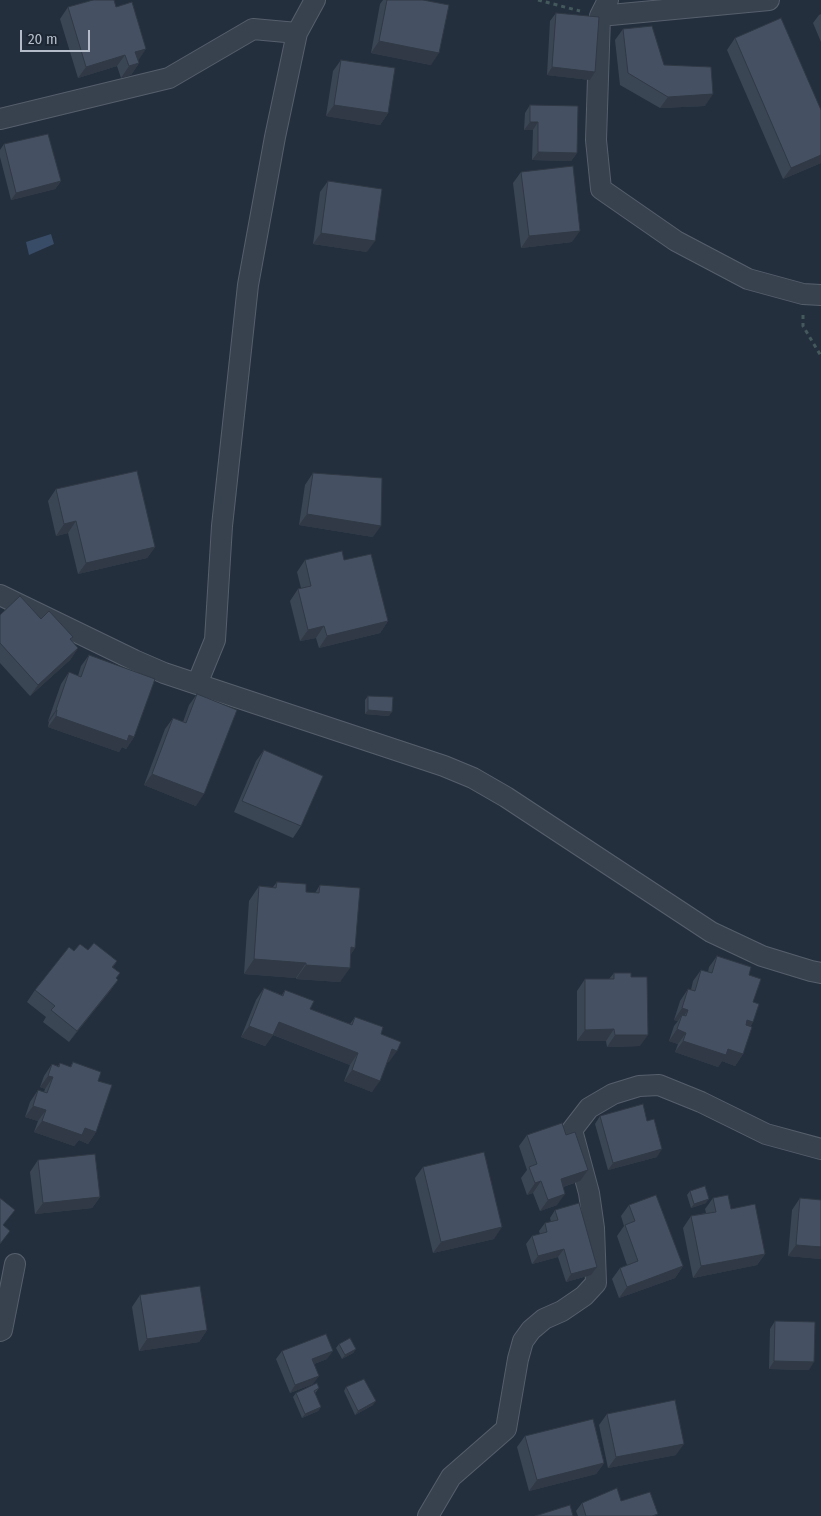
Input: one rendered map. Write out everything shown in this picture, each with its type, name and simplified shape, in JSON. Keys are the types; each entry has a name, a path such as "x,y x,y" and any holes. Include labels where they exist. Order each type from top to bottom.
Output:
{"street":[{"path":"197,684 215,640 222,526 248,285 275,137 297,33 315,0"},
{"path":"769,0 604,8 596,140 601,189 676,241 748,279 812,294"},
{"path":"0,119 169,78 253,29 297,33"},
{"path":"0,594 164,673 444,766 473,778 506,797 711,932 762,956 811,971 821,972"},
{"path":"428,1516 451,1477 506,1429 523,1341 531,1330 584,1296 596,1284 594,1228 589,1193 572,1130 589,1108 613,1094 639,1086 659,1085 701,1102 766,1134 821,1149"},
{"path":"0,1331 2,1330 15,1264"}],"path":[{"path":"538,0 604,8"},
{"path":"812,294 803,326 821,356"}],"water":[{"path":"51,234 54,244 29,255 26,242"}],"building":[{"path":"93,0 114,0 116,7 132,2 146,49 135,52 139,63 129,66 125,55 86,67 68,7"},
{"path":"387,0 423,0 449,5 439,53 379,41"},
{"path":"556,13 599,17 595,72 552,67"},
{"path":"781,18 821,110 821,155 791,168 735,38"},
{"path":"652,26 664,65 711,67 713,94 668,97 628,73 623,29"},
{"path":"341,60 395,68 388,113 334,105"},
{"path":"530,105 578,106 577,153 538,152 538,122 530,122"},
{"path":"48,134 61,181 16,193 4,144"},
{"path":"573,166 580,231 529,236 521,172"},
{"path":"328,181 382,189 375,241 321,233"},
{"path":"137,471 155,547 86,563 76,521 64,524 56,489"},
{"path":"313,473 382,478 381,526 307,514"},
{"path":"342,551 344,560 371,554 388,621 327,636 324,626 308,630 298,589 311,586 305,560"},
{"path":"20,596 41,619 49,611 73,637 70,639 78,648 38,685 0,643 0,615"},
{"path":"89,655 155,679 134,737 129,735 127,741 56,716 56,710 69,672 81,677"},
{"path":"197,694 237,710 204,794 152,774 173,718 186,723"},
{"path":"368,696 393,697 392,712 368,710"},
{"path":"264,750 323,776 301,826 242,801"},
{"path":"277,882 306,884 306,892 319,893 320,885 360,888 355,948 351,947 350,968 254,959 259,886 276,888"},
{"path":"94,943 117,961 112,967 120,973 116,978 118,980 77,1031 51,1010 55,1006 35,990 69,947 74,951 80,944 88,950"},
{"path":"717,956 751,967 749,975 761,979 753,1002 759,1004 753,1022 747,1020 746,1025 752,1027 743,1054 728,1049 726,1055 683,1041 686,1033 677,1029 682,1015 686,1016 688,1010 682,1008 688,989 695,991 701,970 712,973"},
{"path":"614,973 631,973 631,977 647,977 648,1035 615,1035 614,1029 585,1030 585,979 614,979"},
{"path":"264,988 283,996 285,990 314,1001 310,1009 352,1025 355,1017 383,1027 381,1034 401,1042 397,1051 392,1049 380,1081 352,1070 358,1053 279,1022 273,1035 249,1026"},
{"path":"73,1062 101,1072 98,1081 112,1085 96,1132 85,1128 82,1135 42,1121 46,1110 33,1106 38,1090 47,1093 53,1077 48,1076 52,1064 59,1067 60,1063 71,1067"},
{"path":"643,1104 647,1121 654,1119 662,1149 613,1163 600,1116"},
{"path":"562,1123 566,1135 575,1132 588,1170 561,1179 565,1194 548,1200 541,1181 535,1183 529,1167 537,1164 527,1135"},
{"path":"484,1152 502,1227 441,1242 423,1167"},
{"path":"95,1154 100,1197 43,1203 38,1160"},
{"path":"705,1186 709,1199 694,1204 690,1191"},
{"path":"656,1195 683,1266 627,1287 620,1268 638,1261 625,1225 635,1221 629,1205"},
{"path":"728,1195 731,1209 755,1204 765,1254 701,1266 691,1216 716,1212 713,1198"},
{"path":"0,1198 15,1210 3,1225 10,1231 0,1244"},
{"path":"800,1198 821,1200 821,1247 796,1245"},
{"path":"579,1203 597,1267 571,1274 564,1249 538,1256 532,1236 547,1232 545,1223 558,1220 555,1210"},
{"path":"200,1286 207,1330 147,1339 140,1295"},
{"path":"775,1321 815,1322 814,1362 774,1361"},
{"path":"326,1334 333,1351 312,1359 319,1376 295,1385 282,1351"},
{"path":"350,1338 356,1349 345,1355 339,1344"},
{"path":"364,1379 376,1401 358,1411 346,1387"},
{"path":"317,1383 319,1388 314,1391 321,1407 305,1414 296,1393"},
{"path":"675,1400 684,1444 616,1457 607,1414"},
{"path":"593,1419 604,1463 537,1480 525,1436"},
{"path":"617,1488 621,1501 650,1492 658,1514 652,1516 586,1516 582,1503"},
{"path":"570,1505 573,1516 535,1516"}]}
